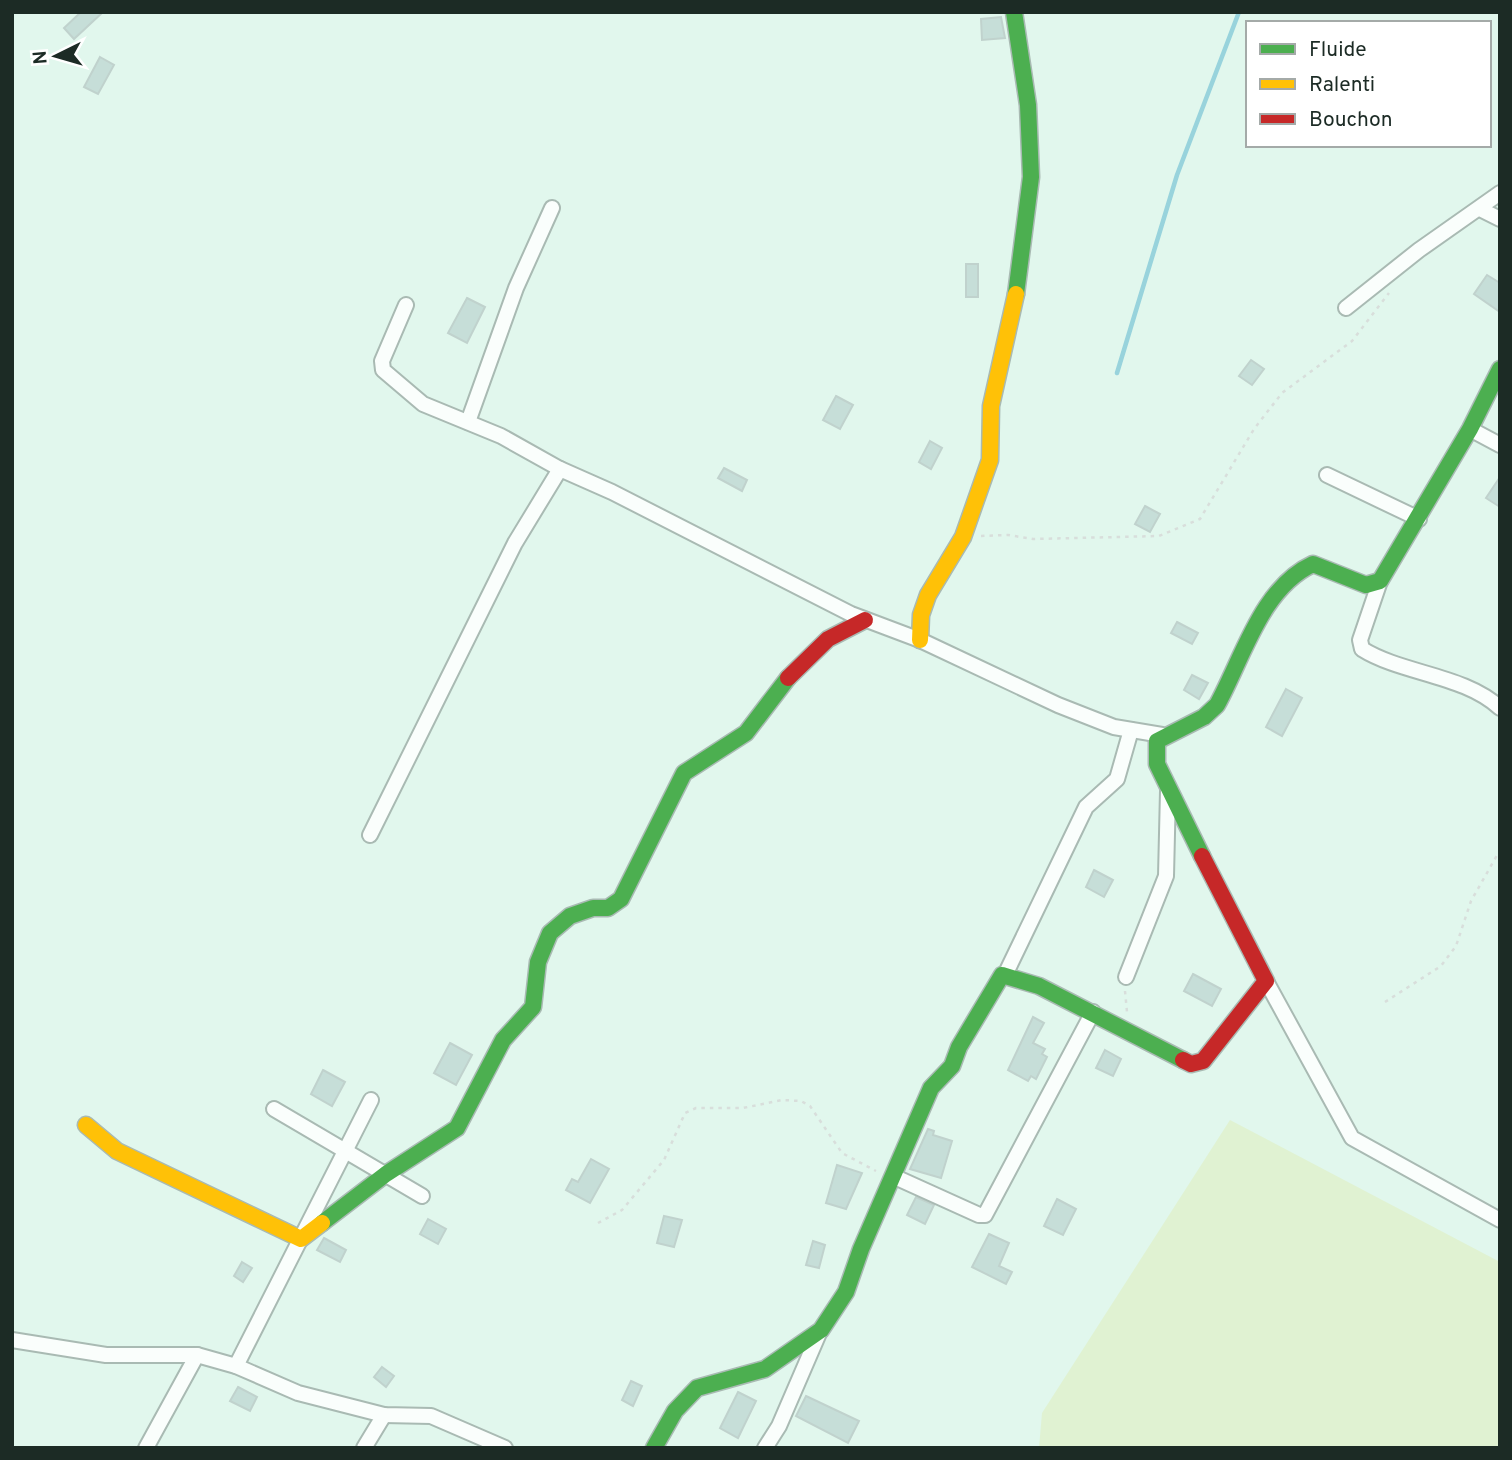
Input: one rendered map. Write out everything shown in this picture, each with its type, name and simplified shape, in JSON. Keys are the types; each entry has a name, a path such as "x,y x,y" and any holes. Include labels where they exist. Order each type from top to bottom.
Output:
{"street":[{"path":"920,640 921,615 928,595 963,537 989,460 991,406 1014,309 1031,177 1028,105 1014,12"},
{"path":"1346,308 1400,265 1500,193"},
{"path":"468,422 516,288 552,208"},
{"path":"1480,209 1500,219"},
{"path":"406,305 382,362 383,370 423,404 500,436 560,469 612,492 865,620 920,640 1016,687 1131,730 1162,735"},
{"path":"1500,369 1470,429 1380,581 1360,640 1362,649 1379,660 1449,682 1493,702 1500,708"},
{"path":"1470,429 1500,445"},
{"path":"370,835 515,543 560,469"},
{"path":"1327,475 1419,519"},
{"path":"1380,581 1366,585 1313,564 1296,572 1275,596 1215,709 1196,722 1162,735 1157,741 1156,752 1168,790 1266,981 1352,1139 1500,1220"},
{"path":"301,1239 386,1174 457,1128 503,1040 533,1007 537,991 538,962 550,933 570,916 593,908 608,908 621,899 632,882 684,773 746,733 791,673 828,639 865,620"},
{"path":"765,1448 779,1426 821,1330 846,1292 861,1249 895,1177 931,1088 952,1066 991,990 1005,975 1086,807 1117,779 1131,730"},
{"path":"1126,977 1166,876 1168,790"},
{"path":"1005,975 1040,986 1191,1064 1203,1061 1266,981"},
{"path":"895,1177 979,1215 985,1215 1093,1012"},
{"path":"236,1366 371,1100"},
{"path":"274,1110 422,1196"},
{"path":"86,1125 117,1151 301,1239"},
{"path":"654,1448 675,1411 697,1388 765,1369 821,1330"},
{"path":"12,1340 106,1355 197,1354 236,1366 299,1393 384,1415 431,1416 505,1448"},
{"path":"146,1448 197,1354"},
{"path":"364,1448 384,1415"}],"path":[{"path":"963,537 1159,536 1200,519 1210,507 1213,493 1240,450 1282,393 1352,341 1394,288 1400,265"},
{"path":"1385,1002 1441,966 1456,946 1471,901 1500,850"},
{"path":"1126,977 1125,997 1130,1033"},
{"path":"598,1223 622,1210 664,1160 685,1113 696,1108 743,1108 773,1101 801,1101 810,1105 842,1153 872,1170 895,1177"}],"green space":[{"path":"1230,1120 1500,1262 1500,1448 1039,1448 1042,1413"}],"building":[{"path":"81,12 103,12 74,39 64,28"},
{"path":"1001,17 1005,38 982,40 981,19"},
{"path":"100,57 114,65 98,94 84,87"},
{"path":"966,264 978,264 978,297 966,297"},
{"path":"1487,275 1500,283 1500,312 1474,294"},
{"path":"467,298 485,307 467,343 448,333"},
{"path":"1251,360 1264,369 1252,385 1239,376"},
{"path":"836,396 853,405 840,429 823,420"},
{"path":"930,441 942,448 931,469 919,462"},
{"path":"724,468 747,480 742,491 718,478"},
{"path":"1500,477 1500,507 1486,498"},
{"path":"1145,506 1160,514 1150,532 1135,524"},
{"path":"1177,622 1198,633 1192,644 1171,633"},
{"path":"1192,675 1208,683 1199,699 1184,690"},
{"path":"1286,689 1302,698 1282,736 1266,727"},
{"path":"1094,870 1113,880 1104,897 1086,887"},
{"path":"1193,974 1221,989 1212,1006 1184,991"},
{"path":"1033,1017 1044,1023 1033,1043 1045,1049 1042,1054 1047,1057 1036,1079 1031,1076 1028,1081 1008,1070"},
{"path":"450,1043 472,1055 456,1085 434,1073"},
{"path":"1105,1050 1121,1059 1113,1076 1096,1068"},
{"path":"323,1070 345,1082 332,1106 311,1094"},
{"path":"928,1129 934,1131 933,1135 952,1141 941,1178 910,1169"},
{"path":"591,1159 609,1169 590,1203 566,1190 572,1179 578,1182"},
{"path":"837,1165 862,1173 846,1209 826,1203"},
{"path":"916,1197 934,1205 925,1224 907,1215"},
{"path":"1057,1199 1076,1209 1063,1235 1044,1226"},
{"path":"664,1216 682,1220 674,1247 657,1243"},
{"path":"428,1219 446,1229 438,1244 420,1234"},
{"path":"989,1234 1009,1243 999,1266 1012,1272 1006,1284 972,1267"},
{"path":"324,1238 346,1250 340,1262 317,1250"},
{"path":"813,1241 825,1245 819,1268 806,1265"},
{"path":"242,1262 252,1268 243,1282 234,1276"},
{"path":"382,1367 394,1376 386,1387 374,1377"},
{"path":"631,1381 642,1386 633,1406 622,1400"},
{"path":"238,1387 257,1397 250,1411 230,1401"},
{"path":"738,1392 756,1401 738,1438 720,1428"},
{"path":"806,1396 859,1421 848,1443 796,1416"}],"waterway":[{"path":"1117,373 1177,175 1239,12"}],"traffic: fast":[{"path":"1014,12 1028,105 1031,177 1016,294"},
{"path":"1202,856 1157,764 1157,741 1204,717 1217,705 1255,626 1280,590 1295,575 1313,564 1366,585 1380,581 1470,429 1500,369"},
{"path":"322,1223 386,1174 457,1128 503,1040 533,1007 538,962 550,933 570,916 593,908 608,908 621,899 684,773 746,733 788,678"},
{"path":"654,1448 675,1411 697,1388 765,1369 821,1330 846,1292 861,1249 931,1088 952,1066 959,1047 1002,975 1039,986 1183,1060"}],"traffic: slow":[{"path":"920,640 921,615 928,595 963,537 990,460 991,406 1016,294"},
{"path":"86,1125 117,1151 301,1239 322,1223"}],"traffic: jam":[{"path":"788,678 828,639 865,620"},
{"path":"1183,1060 1191,1064 1203,1061 1266,981 1202,856"}]}
